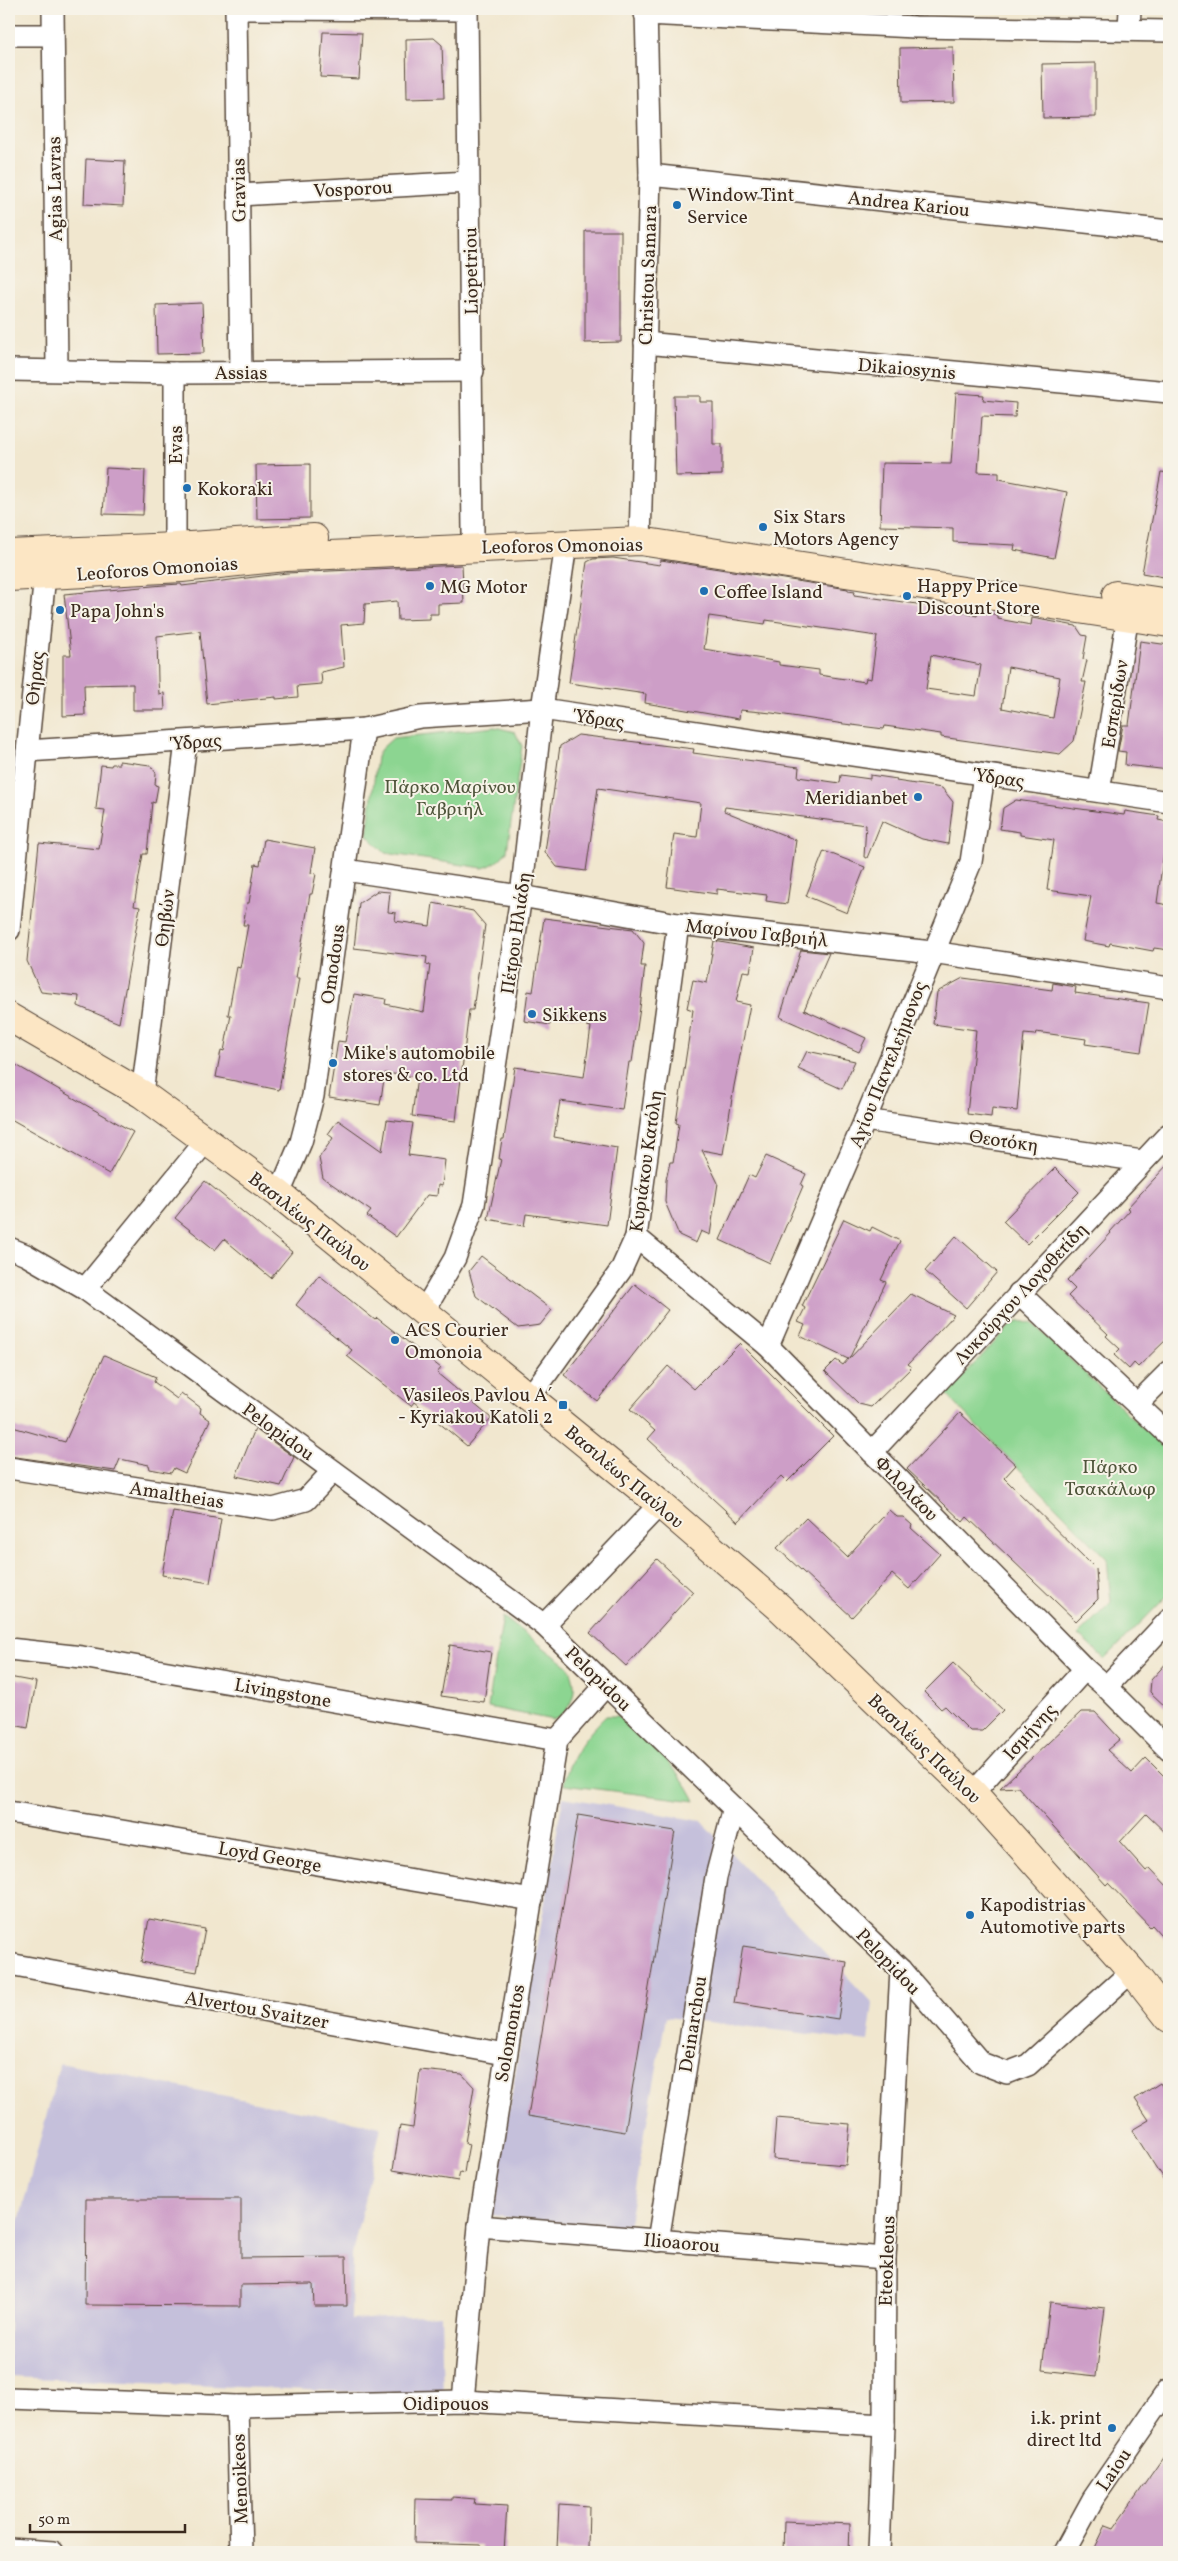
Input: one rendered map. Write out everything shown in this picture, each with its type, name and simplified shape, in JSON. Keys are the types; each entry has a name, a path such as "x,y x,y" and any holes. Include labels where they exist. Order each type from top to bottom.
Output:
{"main road":[{"name":"Leoforos Omonoias","path":"9,554 175,547 285,538 474,533 640,532 1169,603"},
{"name":"Leoforos Omonoias","path":"9,577 182,568 286,558 566,544 640,532 1169,623"},
{"name":"Βασιλέως Παύλου","path":"9,1017 142,1094 205,1142 279,1194 660,1504 779,1607 973,1793 1132,1971 1169,2018"}],"street":[{"name":"Agias Lavras","path":"53,9 57,369"},
{"path":"236,9 467,10"},
{"name":"Gravias","path":"236,9 241,372"},
{"path":"1129,30 1130,9"},
{"name":"Liopetriou","path":"467,10 474,533"},
{"path":"645,11 915,26 1169,32"},
{"name":"Christou Samara","path":"640,532 650,175 645,11"},
{"path":"9,35 52,35"},
{"name":"Andrea Kariou","path":"650,175 1169,231"},
{"name":"Vosporou","path":"238,194 468,182"},
{"name":"Dikaiosynis","path":"645,343 1169,392"},
{"name":"Assias","path":"9,370 57,369 175,373 473,371"},
{"name":"Evas","path":"175,373 175,547"},
{"name":"Πέτρου Ηλιάδη","path":"424,1311 455,1258 474,1205 521,896 542,710 566,544"},
{"name":"Θήρας","path":"9,930 45,575"},
{"name":"Εσπερίδων","path":"1099,791 1128,616"},
{"name":"Ύδρας","path":"27,751 364,729 420,717 542,710 1169,802"},
{"name":"Omodous","path":"279,1194 301,1142 313,1096 364,729"},
{"name":"Θηβών","path":"142,1094 186,742"},
{"name":"Αγίου Παντελεήμονος","path":"768,1346 865,1120 932,952 971,862 984,775"},
{"name":"Μαρίνου Γαβριήλ","path":"345,870 521,896 678,924 932,952 1169,988"},
{"name":"Κυριάκου Κατόλη","path":"530,1397 621,1270 636,1237 678,924"},
{"name":"Θεοτόκη","path":"865,1120 1142,1161"},
{"name":"Λυκούργου Λογοθετίδη","path":"872,1452 1169,1134"},
{"path":"85,1289 205,1142"},
{"name":"Φιλολάου","path":"636,1237 768,1346 1085,1669 1106,1686 1169,1750"},
{"name":"Pelopidou","path":"9,1248 26,1255 85,1289 544,1625 901,1970 981,2063 1007,2073 1028,2066 1132,1971"},
{"path":"1019,1293 1169,1435"},
{"path":"1138,1404 1169,1372"},
{"name":"Amaltheias","path":"9,1468 273,1509 306,1500 333,1471"},
{"path":"544,1625 660,1504"},
{"path":"1106,1686 1169,1620"},
{"name":"Livingstone","path":"9,1649 82,1657 557,1740"},
{"name":"Ισμήνης","path":"973,1793 1085,1669"},
{"path":"557,1740 606,1685"},
{"name":"Solomontos","path":"463,2401 479,2226 505,2054 557,1740"},
{"name":"Deinarchou","path":"658,2240 716,1877 734,1808"},
{"name":"Loyd George","path":"9,1812 532,1900"},
{"name":"Alvertou Svaitzer","path":"9,1964 505,2054"},
{"name":"Eteokleous","path":"879,2552 884,2425 885,2258 901,1970"},
{"name":"Ilioaorou","path":"479,2226 885,2258"},
{"name":"Laiou","path":"1064,2552 1093,2499 1168,2390"},
{"name":"Oidipouos","path":"9,2398 237,2406 463,2401 884,2425"},
{"name":"Menoikeos","path":"237,2406 241,2552"},
{"path":"9,2549 53,2552"}],"shaded area":[{"path":"563,1797 701,1821 873,2004 868,2041 666,2017 627,2233 491,2215"},
{"path":"60,2063 381,2127 352,2254 351,2320 441,2315 443,2396 9,2377 9,2227 17,2229"}],"green space":[{"name":"Πάρκο Μαρίνου Γαβριήλ","path":"495,727 515,732 522,746 507,851 500,859 483,868 385,853 367,835 377,757 381,749 393,738"},
{"name":"Πάρκο Τσακάλωφ","path":"1020,1321 1033,1324 1169,1453 1169,1594 1105,1659 1078,1635 1111,1602 1107,1559 946,1394 1009,1327"},
{"path":"503,1617 568,1666 572,1674 574,1681 573,1697 566,1710 553,1720 488,1707"},
{"path":"606,1716 618,1716 661,1755 680,1776 695,1801 564,1785 566,1775 579,1747"}],"building":[{"path":"323,32 362,33 359,79 320,77"},
{"path":"434,38 442,45 444,98 407,99 406,39"},
{"path":"953,47 954,102 901,103 900,48"},
{"path":"1096,63 1096,117 1043,118 1042,64"},
{"path":"86,159 125,161 123,206 84,204"},
{"path":"585,231 621,231 621,342 585,343"},
{"path":"202,303 204,353 157,354 156,305"},
{"path":"956,393 984,395 983,400 1016,403 1015,417 982,416 978,472 999,473 999,479 1067,492 1054,558 1014,550 1015,545 953,542 953,528 880,526 882,463 951,464"},
{"path":"674,396 700,396 700,402 713,402 713,444 722,444 722,475 676,476"},
{"path":"310,464 310,518 257,519 256,465"},
{"path":"106,468 145,470 143,515 103,514"},
{"path":"1161,472 1169,473 1169,578 1142,573"},
{"path":"613,558 660,565 661,560 848,589 848,591 855,592 854,595 938,607 977,616 978,611 998,615 998,619 1031,625 1032,618 1076,626 1082,635 1087,636 1083,659 1087,660 1082,682 1086,682 1074,741 1060,754 941,737 941,734 885,726 884,729 772,713 740,710 739,719 645,703 646,694 569,683 587,562 593,559","holes":["709,616 765,624 766,620 877,636 871,679 866,678 865,682 819,675 819,670 779,665 779,662 704,649","931,655 981,665 976,696 926,689","1008,667 1060,677 1053,718 1002,708"]},
{"path":"462,565 464,603 438,604 438,614 430,614 430,619 398,620 397,601 365,604 364,623 341,625 344,667 321,672 322,684 297,686 298,697 276,699 276,697 207,704 200,631 157,636 159,694 164,693 165,710 133,710 133,684 84,685 85,715 63,716 63,655 71,655 64,594 164,585 181,584 182,586 287,573"},
{"path":"1140,641 1169,645 1169,770 1125,765 1126,752 1118,751 1123,725 1129,725"},
{"path":"578,735 694,749 693,753 799,767 798,777 840,783 841,775 870,779 870,775 942,788 953,802 948,844 922,839 882,821 867,858 864,857 866,825 725,807 724,811 796,840 787,904 766,901 767,895 717,889 717,894 667,887 674,834 697,837 701,803 598,788 586,871 557,867 545,852 560,746"},
{"path":"119,761 150,765 156,773 155,785 158,786 155,803 152,802 147,854 143,854 134,906 140,907 119,1023 78,1006 79,996 41,992 27,961 39,843 99,849 105,810 96,809 101,765 111,766 112,764 119,764"},
{"path":"1016,800 1124,815 1125,811 1159,816 1158,820 1168,822 1157,903 1169,905 1169,950 1154,948 1153,951 1110,943 1109,946 1083,941 1091,896 1047,890 1054,840 1020,835 1020,832 1000,829 1003,808"},
{"path":"264,839 315,848 311,873 316,874 312,894 310,894 296,978 299,978 279,1090 216,1077 221,1050 224,1051 231,1015 228,1015 237,967 240,968 248,925 243,925 247,903 249,903 255,864 260,865"},
{"path":"824,851 865,867 847,913 806,896"},
{"path":"377,891 390,892 388,912 396,913 395,921 430,926 433,903 473,911 485,925 473,1010 469,1010 456,1121 412,1116 417,1077 385,1073 380,1105 329,1097 338,1041 345,1042 354,994 386,999 385,1004 424,1012 430,965 426,964 427,957 354,948 359,903"},
{"path":"544,918 633,929 644,943 641,966 645,966 640,1008 632,1062 629,1062 622,1110 560,1101 554,1137 617,1148 607,1225 526,1214 524,1226 488,1219 501,1159 499,1159 502,1139 504,1139 515,1067 584,1077 591,1027 587,1026 589,1019 552,1014 550,1025 524,1021 528,991 533,992"},
{"path":"714,941 754,948 750,972 743,971 736,1002 750,1005 723,1154 702,1150 718,1183 710,1235 701,1231 696,1243 679,1235 665,1202 666,1180 670,1162 673,1162 679,1124 676,1123 693,1010 687,1008 693,980 707,983"},
{"path":"801,950 829,953 804,1010 866,1038 859,1052 780,1017"},
{"path":"963,978 1052,990 1053,983 1076,987 1075,993 1149,1003 1141,1052 1085,1044 1086,1039 1036,1032 1035,1035 1024,1034 1017,1111 992,1108 991,1117 967,1114 976,1030 933,1024 937,992"},
{"path":"807,1051 855,1061 842,1089 798,1069"},
{"path":"9,1061 133,1132 109,1174 9,1118"},
{"path":"338,1120 382,1151 387,1120 413,1123 408,1155 445,1160 442,1186 438,1185 437,1196 427,1195 396,1237 367,1216 371,1211 323,1178 319,1158 333,1138 328,1134"},
{"path":"766,1156 806,1174 801,1185 803,1186 770,1263 720,1240 749,1175 755,1178"},
{"path":"1169,1163 1169,1337 1138,1367 1134,1363 1129,1369 1114,1355 1120,1349 1106,1336 1108,1334 1068,1296 1075,1289 1067,1281 1130,1210 1127,1208"},
{"path":"1055,1168 1079,1192 1027,1244 1003,1221"},
{"path":"205,1181 292,1252 271,1278 224,1239 215,1250 175,1218"},
{"path":"844,1219 870,1231 872,1227 900,1241 881,1280 886,1282 849,1359 911,1294 954,1315 908,1364 912,1367 871,1407 859,1404 825,1371 836,1360 843,1365 848,1359 800,1336 805,1325 798,1322 805,1308 802,1306"},
{"path":"956,1236 997,1272 966,1308 925,1271"},
{"path":"481,1256 552,1310 540,1325 518,1328 476,1296 469,1271"},
{"path":"319,1275 375,1320 377,1318 441,1368 437,1373 491,1418 467,1446 414,1402 411,1406 347,1356 352,1350 296,1305"},
{"path":"635,1284 668,1310 597,1401 564,1375"},
{"path":"740,1343 833,1436 787,1482 781,1476 738,1522 648,1439 655,1431 630,1409 668,1366 694,1389"},
{"path":"104,1355 156,1377 154,1382 177,1399 181,1393 201,1408 200,1413 210,1420 185,1473 174,1468 171,1473 150,1469 149,1465 120,1459 115,1471 9,1456 9,1426 65,1442"},
{"path":"960,1413 1016,1465 1004,1478 1096,1569 1098,1599 1076,1621 967,1517 963,1522 907,1469"},
{"path":"255,1429 294,1457 281,1486 236,1476"},
{"path":"889,1510 897,1517 903,1517 912,1525 911,1528 940,1554 909,1589 892,1574 852,1617 777,1548 806,1518 847,1557"},
{"path":"173,1511 221,1519 210,1583 162,1575"},
{"path":"657,1559 693,1592 626,1666 590,1633"},
{"path":"450,1645 491,1652 484,1702 441,1696"},
{"path":"1169,1660 1169,1710 1150,1692 1151,1680"},
{"path":"953,1663 1003,1710 982,1731 970,1731 945,1706 941,1709 924,1692"},
{"path":"9,1677 36,1682 28,1728 9,1724"},
{"path":"1081,1712 1095,1712 1120,1739 1107,1750 1132,1773 1146,1758 1169,1781 1169,1836 1146,1814 1120,1842 1146,1871 1150,1868 1169,1888 1169,1944 1108,1883 1106,1885 1018,1787 1000,1788"},
{"path":"578,1815 675,1831 625,2132 528,2116"},
{"path":"149,1919 205,1929 197,1972 141,1962"},
{"path":"743,1946 847,1962 838,2019 734,2003"},
{"path":"420,2070 462,2074 474,2087 465,2143 469,2144 464,2173 460,2172 458,2181 393,2170 400,2126 413,2128"},
{"path":"1160,2083 1169,2098 1169,2188 1132,2130 1149,2120 1135,2099"},
{"path":"776,2118 850,2124 846,2165 773,2159"},
{"path":"86,2199 241,2199 241,2258 346,2257 347,2306 314,2306 313,2284 240,2285 240,2306 85,2305"},
{"path":"1050,2302 1105,2308 1096,2376 1042,2370"},
{"path":"1169,2449 1169,2552 1093,2552 1106,2525 1114,2528"},
{"path":"452,2497 475,2499 474,2504 507,2506 504,2552 481,2551 481,2545 414,2543 415,2499 452,2500"},
{"path":"559,2504 589,2506 588,2550 557,2549"},
{"path":"784,2521 850,2524 849,2552 783,2552"}],"place":[{"name":"Window Tint Service","path":"677,205"},
{"name":"Kokoraki","path":"187,488"},
{"name":"Six Stars Motors Agency","path":"763,527"},
{"name":"MG Motor","path":"430,586"},
{"name":"Coffee Island","path":"704,591"},
{"name":"Happy Price Discount Store","path":"907,596"},
{"name":"Papa John's","path":"60,610"},
{"name":"Meridianbet","path":"918,797"},
{"name":"Sikkens","path":"532,1014"},
{"name":"Mike's automobile stores & co. Ltd","path":"333,1063"},
{"name":"ACS Courier Omonoia","path":"395,1340"},
{"name":"Vasileos Pavlou A´ - Kyriakou Katoli 2","path":"563,1405"},
{"name":"Kapodistrias Automotive parts","path":"970,1915"},
{"name":"i.k. print direct ltd","path":"1112,2428"}]}
